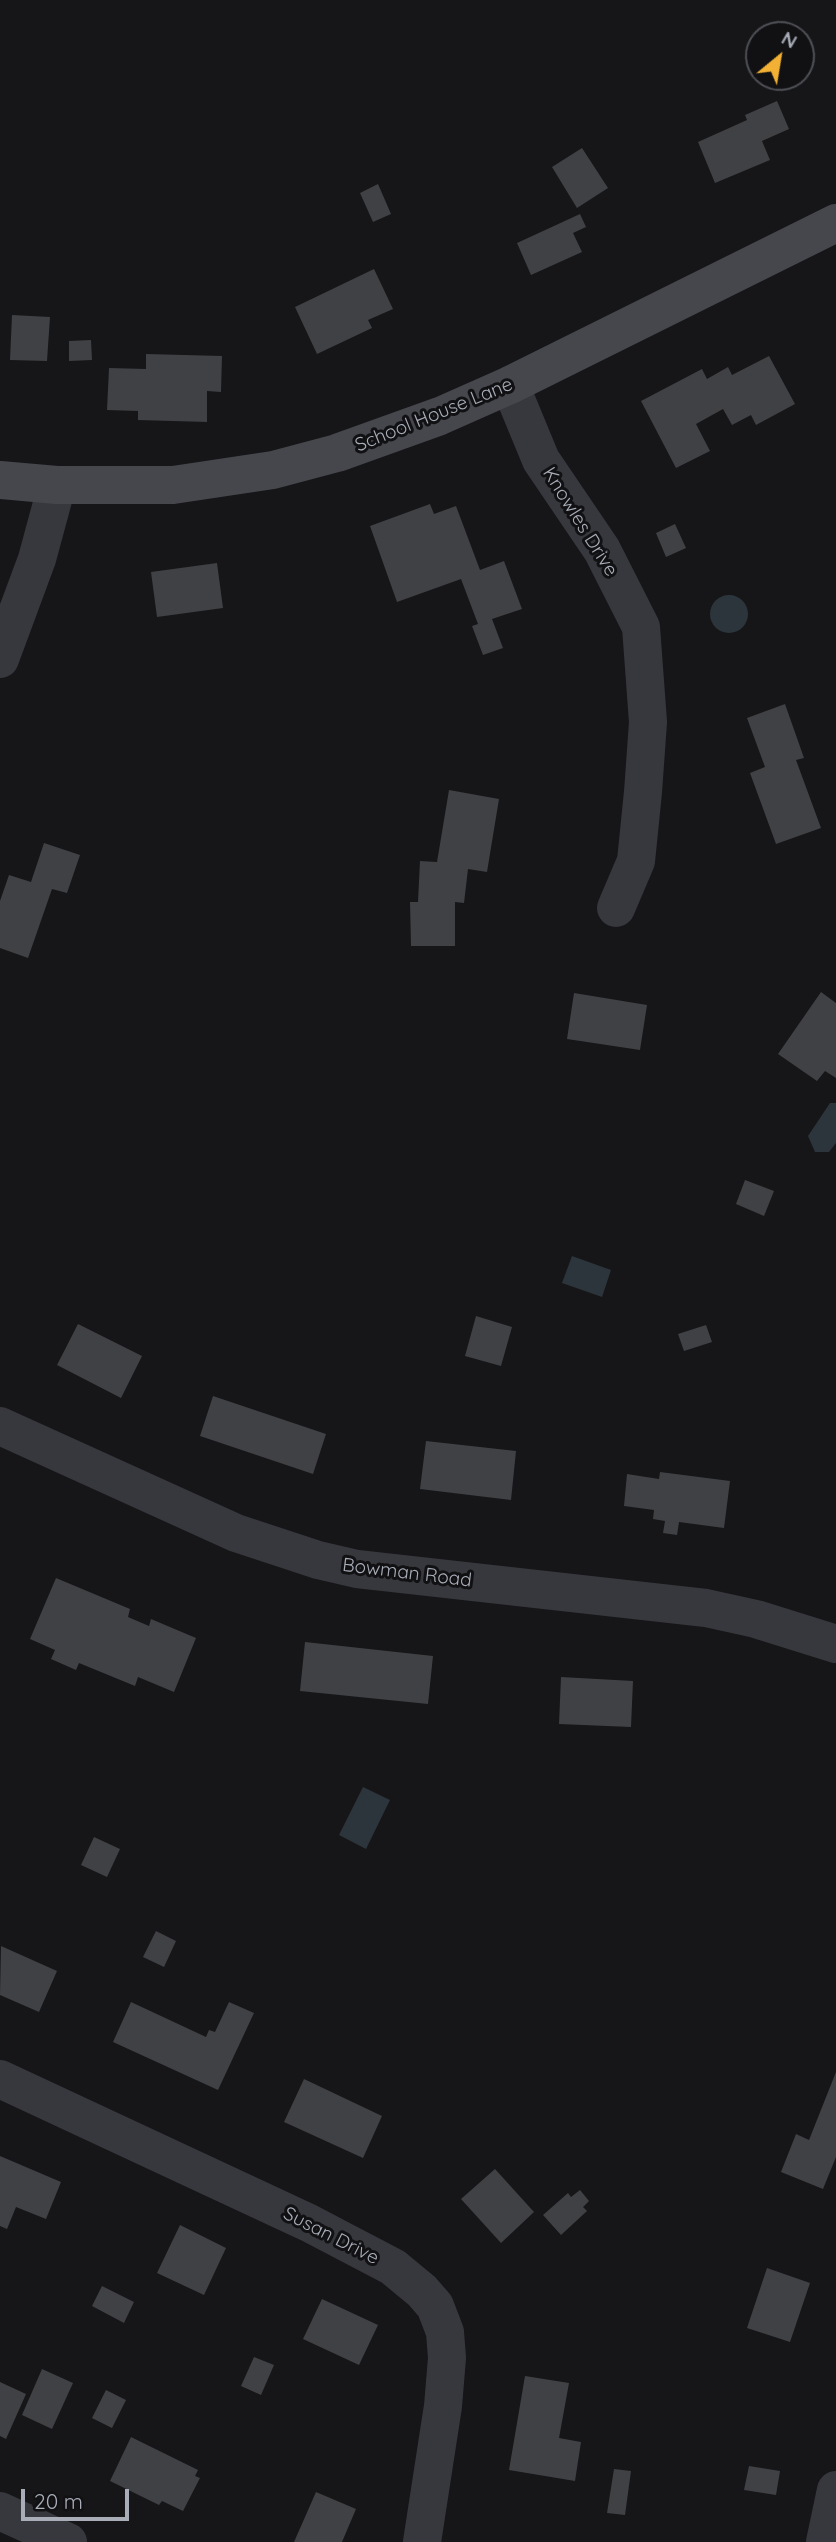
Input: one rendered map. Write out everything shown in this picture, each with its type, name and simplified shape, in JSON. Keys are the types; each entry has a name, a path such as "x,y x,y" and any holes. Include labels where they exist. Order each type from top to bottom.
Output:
{"street":[{"name":"School House Lane","path":"0,480 57,485 173,485 273,470 337,453 390,435 510,385 836,223"},
{"name":"Knowles Drive","path":"510,385 541,460 602,550 641,627 648,722 643,792 636,861 616,908"},
{"path":"0,659 37,559 57,485"},
{"name":"Bowman Road","path":"0,1426 236,1533 318,1560 357,1569 706,1608 756,1619 836,1644"},
{"name":"Susan Drive","path":"0,2079 309,2223 393,2267 422,2291 435,2306 445,2332 447,2358 443,2406 422,2542"},
{"path":"825,2542 836,2490"},
{"path":"11,2524 68,2542"}],"shaded area":[{"path":"729,595 743,600 748,614 743,628 729,633 715,628 710,614 715,600"},
{"path":"830,1103 836,1103 836,1143 829,1152 815,1152 808,1136"},
{"path":"572,1256 611,1270 602,1297 562,1283"},
{"path":"363,1787 390,1800 366,1849 339,1835"}],"building":[{"path":"777,101 789,129 762,141 770,160 715,183 698,142 747,120 745,115"},
{"path":"582,148 608,188 577,208 552,167"},
{"path":"378,184 391,214 373,222 360,193"},
{"path":"580,214 586,227 573,233 582,252 531,275 517,243"},
{"path":"374,269 393,309 368,320 372,328 317,354 295,307"},
{"path":"12,315 50,317 47,361 10,360"},
{"path":"91,340 92,360 69,361 69,341"},
{"path":"146,354 222,356 221,392 207,391 207,422 138,420 138,411 107,410 109,368 146,369"},
{"path":"769,356 795,404 756,425 751,415 732,425 723,409 696,424 710,451 676,468 641,401 702,369 707,379 728,367 732,375"},
{"path":"430,504 434,514 456,506 480,570 504,561 522,609 492,619 503,648 483,655 472,626 478,624 461,579 397,602 370,526"},
{"path":"675,524 686,548 666,557 656,533"},
{"path":"217,563 223,608 157,617 151,572"},
{"path":"785,704 804,758 796,760 821,828 776,844 750,773 765,767 747,718"},
{"path":"449,790 499,799 487,872 468,869 464,903 455,902 455,946 411,946 410,902 418,902 420,861 437,862"},
{"path":"44,843 80,855 67,893 52,889 28,958 0,948 0,901 9,875 31,882"},
{"path":"821,992 836,1003 836,1078 825,1071 817,1081 778,1054"},
{"path":"574,993 647,1005 640,1050 567,1039"},
{"path":"745,1180 774,1191 764,1216 736,1204"},
{"path":"476,1316 512,1327 501,1366 465,1356"},
{"path":"78,1324 142,1356 121,1398 57,1365"},
{"path":"706,1325 712,1342 684,1351 678,1334"},
{"path":"213,1396 326,1434 313,1474 200,1436"},
{"path":"426,1441 516,1451 511,1500 420,1489"},
{"path":"660,1472 730,1481 724,1528 679,1522 677,1535 663,1533 665,1521 653,1519 654,1510 624,1506 627,1474 659,1479"},
{"path":"56,1578 130,1609 128,1617 149,1626 151,1619 196,1638 174,1692 138,1677 135,1686 79,1663 76,1670 51,1659 55,1650 30,1639"},
{"path":"305,1642 433,1656 428,1704 300,1691"},
{"path":"561,1677 633,1681 631,1727 559,1724"},
{"path":"94,1837 120,1849 107,1877 81,1865"},
{"path":"156,1931 176,1941 164,1967 143,1957"},
{"path":"1,1946 57,1971 39,2012 0,1995"},
{"path":"131,2002 206,2037 209,2030 215,2032 229,2002 254,2013 218,2090 113,2042"},
{"path":"836,2072 836,2157 823,2189 781,2172 796,2134 809,2140"},
{"path":"304,2079 382,2116 363,2158 284,2122"},
{"path":"0,2156 61,2182 46,2219 16,2207 7,2229 0,2226"},
{"path":"495,2169 534,2212 501,2243 461,2199"},
{"path":"580,2190 589,2201 583,2207 587,2211 561,2235 543,2215 568,2193 571,2197"},
{"path":"180,2225 226,2248 204,2295 157,2273"},
{"path":"767,2268 810,2283 790,2342 747,2328"},
{"path":"102,2286 134,2302 124,2323 92,2306"},
{"path":"322,2299 378,2325 359,2365 303,2339"},
{"path":"254,2357 274,2365 261,2395 241,2386"},
{"path":"42,2369 73,2383 52,2429 22,2415"},
{"path":"525,2376 569,2383 559,2438 581,2442 575,2481 509,2470"},
{"path":"0,2382 26,2394 6,2439 0,2436"},
{"path":"106,2390 126,2400 112,2428 92,2418"},
{"path":"131,2437 198,2470 195,2476 200,2478 183,2511 162,2501 159,2505 110,2481"},
{"path":"749,2466 780,2471 776,2495 744,2490"},
{"path":"614,2469 631,2471 625,2515 607,2513"},
{"path":"316,2492 356,2509 342,2542 294,2542"}]}
